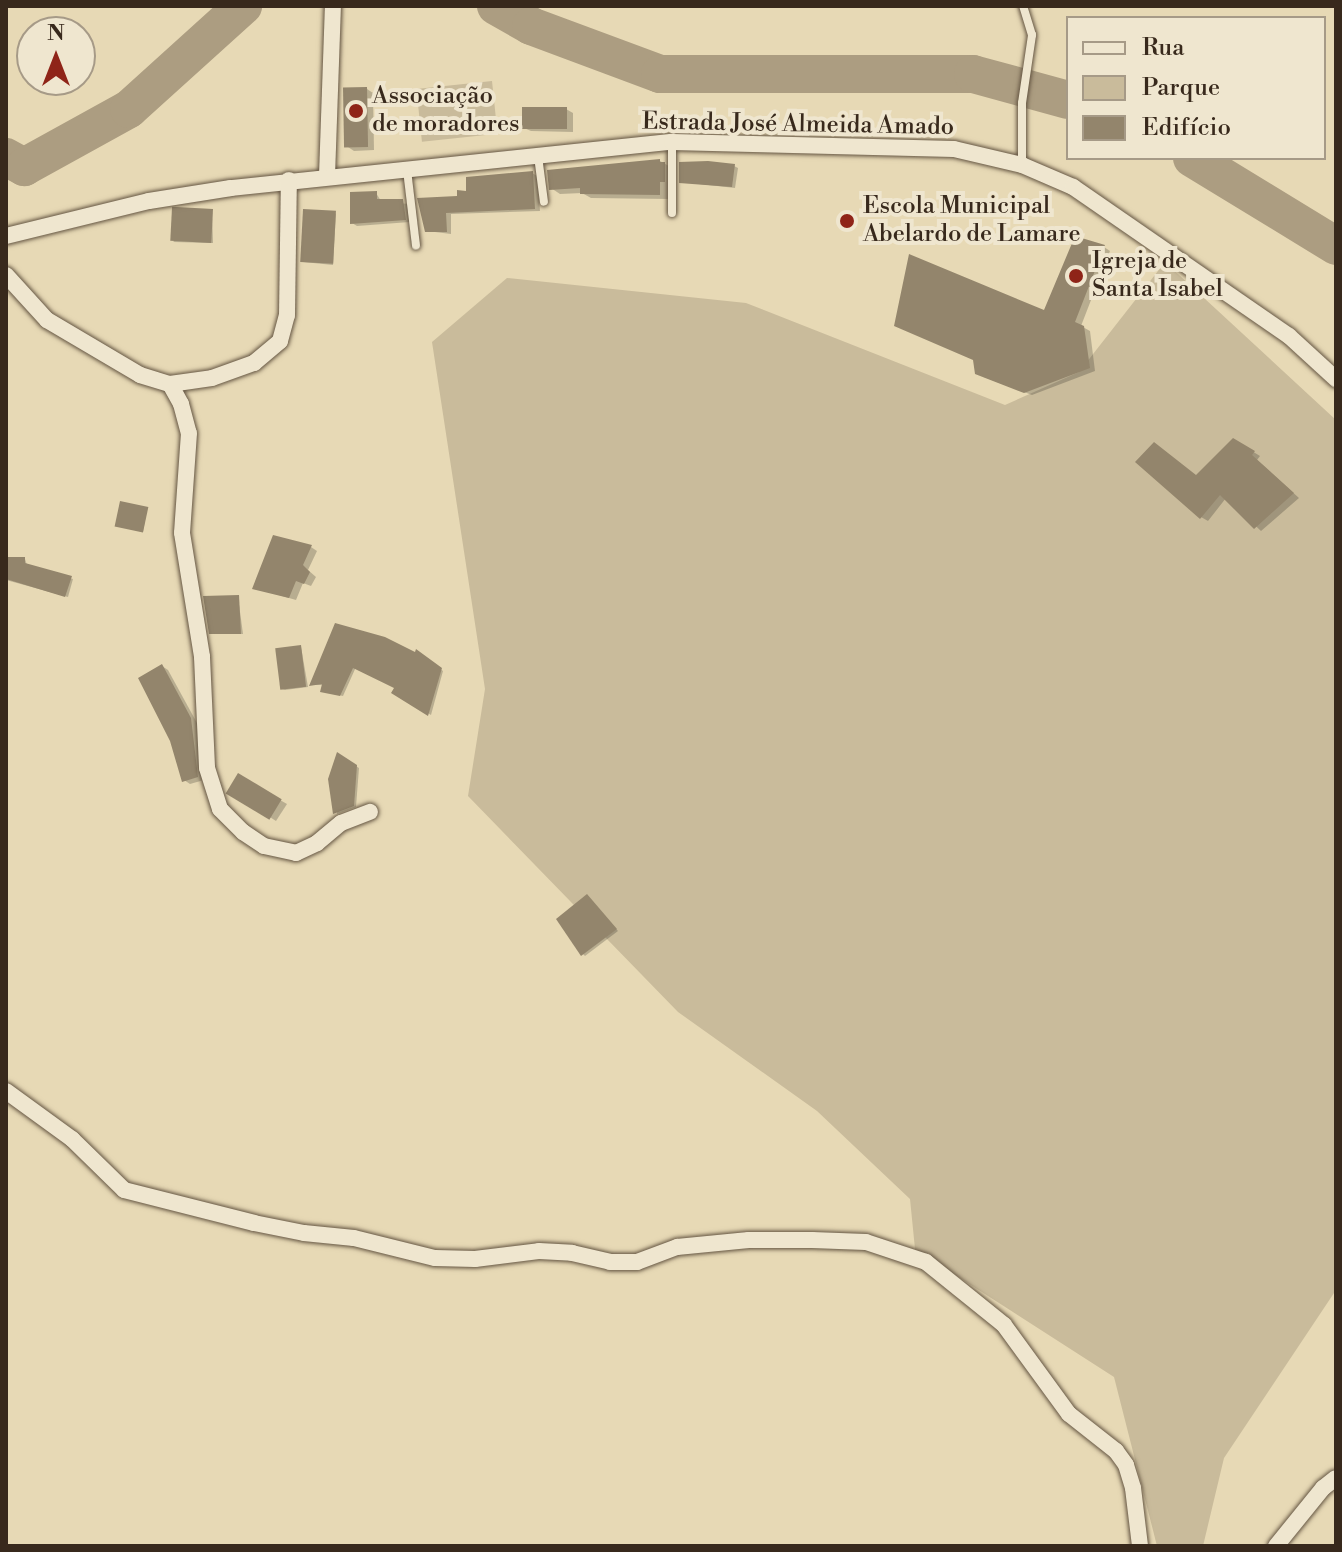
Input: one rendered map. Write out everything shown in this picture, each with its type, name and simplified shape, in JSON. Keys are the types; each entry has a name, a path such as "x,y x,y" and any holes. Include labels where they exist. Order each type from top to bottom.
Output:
{"street":[{"path":"327,176 333,6"},
{"name":"Estrada José Almeida Amado","path":"6,236 149,201 289,180 672,142 954,149 1022,165 1073,187 1289,336 1336,379"},
{"path":"6,275 47,320 140,375 170,384 212,378 254,363 280,341 287,315 289,180"},
{"path":"170,384 181,404 189,433 182,533 202,657 207,768 220,809 243,832 264,846 296,853 317,843 341,823 370,812"},
{"path":"6,1091 72,1139 124,1190 254,1223 304,1233 354,1238 435,1258 475,1259 539,1251 572,1253 610,1262 637,1262 677,1247 749,1240 812,1240 866,1242 926,1262 1004,1325 1069,1414 1116,1451 1126,1465 1133,1488 1140,1546"},
{"path":"1276,1546 1301,1513 1336,1478"}],"lane":[{"path":"1022,165 1022,103 1032,35 1023,6"},
{"path":"672,142 672,213"},
{"path":"538,155 544,202"},
{"path":"407,169 416,245"}],"green space":[{"path":"492,81 498,134 422,142 416,89"},
{"path":"1165,262 1336,420 1336,1290 1224,1458 1203,1546 1157,1546 1114,1377 915,1249 910,1199 817,1111 678,1012 468,796 485,689 432,342 507,278 746,303 1005,405 1079,372"}],"building":[{"name":"Associação de moradores","path":"343,87 367,87 368,147 344,147"},
{"path":"522,107 567,107 567,129 522,129"},
{"path":"660,159 660,162 665,162 665,182 660,182 660,195 580,194 580,188 549,190 547,170"},
{"path":"679,162 735,164 732,187 679,183"},
{"path":"533,171 535,209 446,213 447,232 425,232 417,198 457,196 457,190 466,191 466,177"},
{"path":"377,191 377,199 403,199 406,220 350,224 350,192"},
{"path":"172,207 213,209 211,243 170,241"},
{"path":"303,209 336,211 333,264 300,262"},
{"path":"1075,236 1105,245 1075,322 1084,326 1090,368 1024,393 975,374 973,360 894,326 909,254 1044,310"},
{"path":"1233,438 1255,451 1252,455 1294,493 1254,529 1220,495 1200,519 1135,462 1154,442 1196,475"},
{"path":"120,501 148,507 143,532 115,526"},
{"path":"273,535 312,545 303,565 310,572 304,584 296,581 289,598 252,589"},
{"path":"6,557 25,557 25,563 72,576 65,597 6,579"},
{"path":"239,595 241,634 209,634 203,596"},
{"path":"335,623 385,637 415,652 416,649 442,668 428,716 391,693 394,688 353,668 340,696 320,692 322,684 309,686"},
{"path":"301,645 306,687 280,690 275,648"},
{"path":"162,664 191,718 198,777 182,782 170,741 138,678"},
{"path":"337,752 357,765 354,806 333,814 328,779"},
{"path":"238,773 282,799 269,820 226,794"},
{"path":"587,894 617,929 581,956 556,919"}],"waterway":[{"path":"6,157 24,167 129,109 243,6"},
{"path":"496,6 531,26 660,74 973,74 1066,99"},
{"path":"1195,160 1336,246"}],"place":[{"name":"Associação de moradores","path":"356,111"},
{"name":"Escola Municipal Abelardo de Lamare","path":"847,221"},
{"name":"Igreja de Santa Isabel","path":"1076,276"}]}
